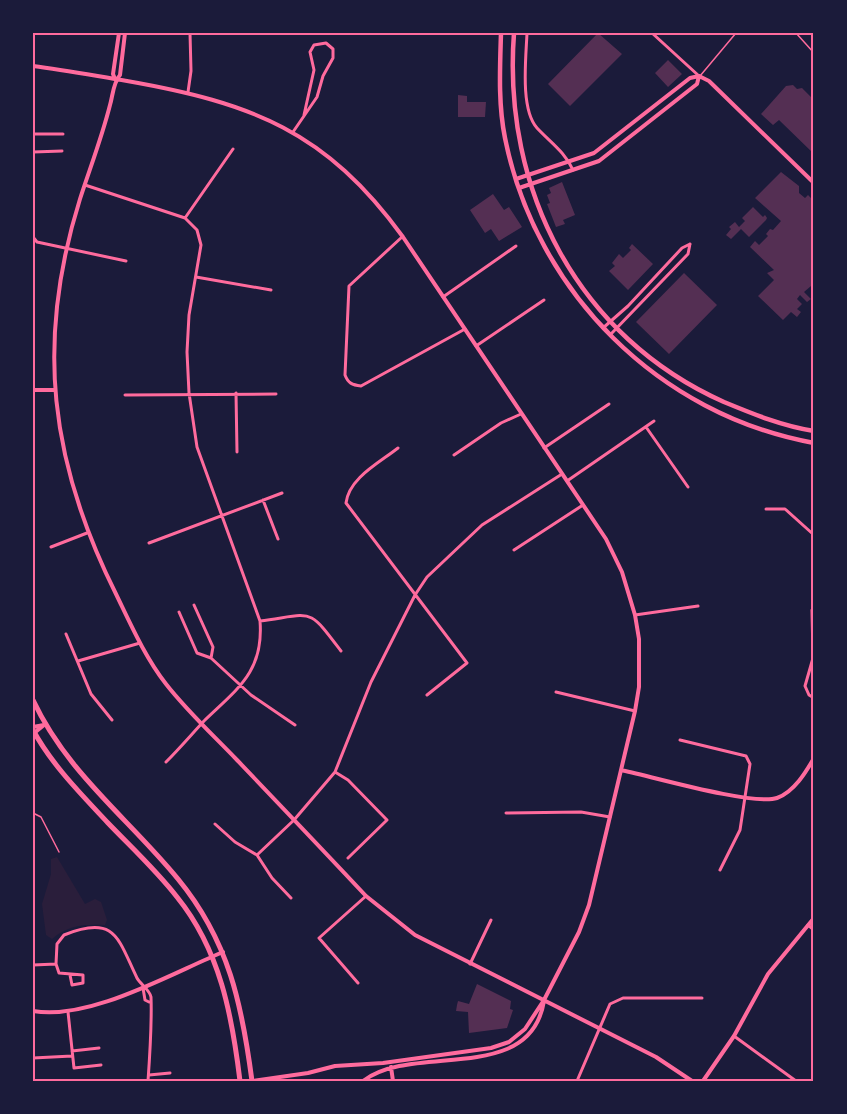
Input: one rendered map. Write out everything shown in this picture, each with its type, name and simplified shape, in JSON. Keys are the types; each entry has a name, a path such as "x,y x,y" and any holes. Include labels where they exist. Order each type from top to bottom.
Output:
{"main road":[{"path":"501,33 504,128 516,179 540,239 583,306 645,367 707,409 749,427 814,443"},
{"path":"514,33 512,78 514,116 527,176 544,220 566,264 590,300 616,328 689,386 758,417 814,431"},
{"path":"33,700 44,725 75,768 178,879 202,913 223,952 240,1002 252,1081"},
{"path":"33,731 73,784 178,898 212,957 229,1009 240,1081"}],"street":[{"path":"116,79 113,74 119,33"},
{"path":"126,33 120,75 116,79 67,248 55,321 55,390 66,467 87,533 140,643 167,685 202,723 366,896 415,935 656,1057 692,1081"},
{"path":"188,92 191,71 190,33"},
{"path":"527,33 527,100 530,116 536,127 570,162 574,171"},
{"path":"652,33 699,76 709,81 814,183"},
{"path":"293,132 313,106 323,76 333,58 333,49 326,43 314,45 310,52 314,76 304,115"},
{"path":"33,66 188,92 240,107 293,132 348,172 375,199 404,237 606,539 617,561 635,615 640,664 635,711 589,905 579,932 544,1000 525,1029 517,1037 501,1046 391,1062 335,1066 308,1073 252,1081"},
{"path":"516,179 570,162 606,145 690,78 699,76"},
{"path":"519,188 574,171 612,153 697,84 699,76"},
{"path":"33,134 63,134"},
{"path":"185,218 233,149"},
{"path":"33,152 62,151"},
{"path":"85,185 185,218 197,230 201,245 189,315 189,393 197,447 260,621 260,652 253,670 242,685 166,762"},
{"path":"33,237 35,244 67,248 126,261"},
{"path":"404,237 390,246 349,286 345,375 348,381 353,385 361,386 465,329"},
{"path":"603,328 682,248 690,244 688,254 610,335"},
{"path":"443,297 516,246"},
{"path":"196,277 271,290"},
{"path":"476,346 544,300"},
{"path":"33,390 55,390"},
{"path":"236,393 237,452"},
{"path":"125,394 276,394"},
{"path":"544,448 609,404"},
{"path":"454,455 501,423 521,414"},
{"path":"567,481 654,421"},
{"path":"646,427 688,487"},
{"path":"398,448 356,481 348,492 346,503 467,663 427,694"},
{"path":"257,855 294,820 335,772 371,682 415,595 427,577 482,525 562,474"},
{"path":"149,543 282,493"},
{"path":"263,500 278,539"},
{"path":"514,550 583,505"},
{"path":"766,509 785,509 814,535"},
{"path":"51,547 87,533"},
{"path":"194,605 213,647 211,657"},
{"path":"635,615 698,606"},
{"path":"812,610 813,658 804,686 809,695 814,698"},
{"path":"179,612 197,653 211,657 242,685 295,725"},
{"path":"260,621 308,615 318,620 341,651"},
{"path":"66,634 91,694 112,720"},
{"path":"78,661 140,643"},
{"path":"556,692 635,711"},
{"path":"33,731 44,725"},
{"path":"680,740 746,756 750,764 740,830 720,870"},
{"path":"621,770 746,798 776,798 799,782 814,758"},
{"path":"335,772 348,780 387,820 348,858"},
{"path":"506,813 581,812 610,817"},
{"path":"216,824 235,842 257,855 272,878 291,898"},
{"path":"358,983 319,938 366,896"},
{"path":"703,1081 734,1036 768,974 814,918"},
{"path":"470,964 491,920"},
{"path":"807,924 814,930"},
{"path":"70,975 71,984 81,985 83,975 59,972 56,964 57,944 64,935 86,928 103,928 116,935 143,986 145,1000 149,1002 151,1026 148,1081"},
{"path":"33,1011 68,1012 91,1008 223,952"},
{"path":"33,964 56,964"},
{"path":"577,1081 610,1004 623,998 702,998"},
{"path":"363,1081 374,1072 391,1067 502,1052 518,1044 531,1031 542,1012 544,1000"},
{"path":"68,1012 74,1068 101,1065"},
{"path":"734,1036 796,1081"},
{"path":"72,1050 99,1048"},
{"path":"33,1058 72,1056"},
{"path":"391,1062 393,1081"},
{"path":"149,1075 170,1073"}],"lane":[{"path":"699,76 736,33"},
{"path":"796,33 814,53"},
{"path":"33,813 41,817 59,852"}],"shaded area":[{"path":"57,857 85,904 95,899 101,902 107,920 105,925 77,926 52,939 46,935 42,904 51,874 51,859"}],"building":[{"path":"598,33 622,54 570,106 548,84"},
{"path":"668,60 682,74 668,87 655,73"},
{"path":"793,85 797,89 802,88 814,100 814,154 779,120 773,125 761,114 786,86"},
{"path":"458,95 467,96 467,102 486,102 485,117 458,117"},
{"path":"781,172 799,186 799,193 805,198 808,195 814,201 814,289 811,286 804,292 811,299 807,302 800,295 797,299 802,304 797,309 801,312 797,317 791,312 783,320 758,296 774,280 767,273 774,270 750,247 755,241 759,245 768,236 766,234 770,229 773,230 781,221 755,198"},
{"path":"562,182 575,215 563,220 565,224 556,227 547,204 550,203 547,195 551,193 549,188"},
{"path":"493,194 504,210 509,207 522,227 499,241 491,229 485,233 470,210"},
{"path":"753,207 763,217 765,215 766,220 749,237 741,229 731,239 726,235 731,229 729,227 735,222 739,227 745,221 742,218"},
{"path":"632,244 653,264 628,290 609,271 615,266 612,263 619,254 623,258 631,250 629,248"},
{"path":"684,273 717,305 669,354 636,322"},
{"path":"477,984 511,1001 510,1009 513,1010 507,1028 469,1033 468,1012 456,1011 458,1001 469,1004"}]}
